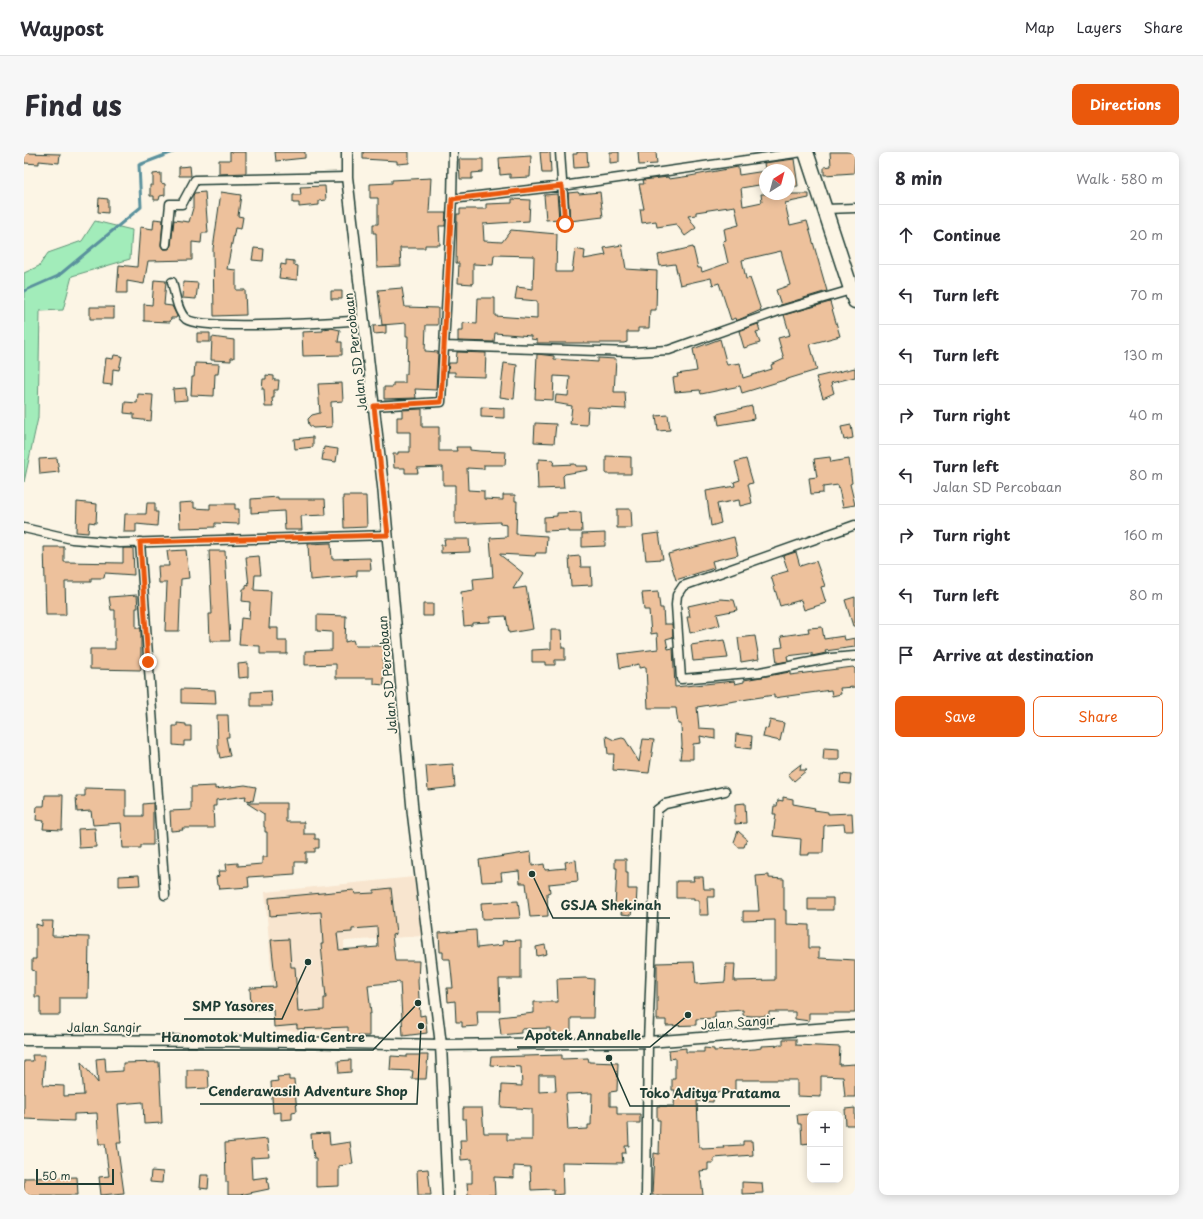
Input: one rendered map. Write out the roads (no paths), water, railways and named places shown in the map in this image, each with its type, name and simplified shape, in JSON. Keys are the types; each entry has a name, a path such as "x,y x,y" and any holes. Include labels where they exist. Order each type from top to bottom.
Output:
{"highway":[{"path":"806,152 853,296"}],"street":[{"name":"Jalan SD Percobaan","path":"347,152 347,177 388,535 412,808 441,1045 448,1195"},
{"path":"374,406 441,402 452,199 453,152"},
{"path":"560,152 565,224"},
{"path":"452,199 562,186 803,152"},
{"path":"166,244 170,204 182,204 195,180 347,177"},
{"path":"825,209 855,208"},
{"path":"172,282 178,306 186,318 197,323 269,324 364,320"},
{"path":"444,346 632,352 669,350 776,312 853,296"},
{"path":"855,525 683,586 677,595 676,605 681,679 760,672 831,658 855,656"},
{"path":"24,528 72,539 100,543 388,535"},
{"path":"140,542 166,896"},
{"path":"646,1195 648,1042 657,810 665,804 726,791"},
{"name":"Jalan Sangir","path":"24,1040 232,1041 441,1045 648,1042 855,1026"}],"waterway":[{"path":"24,291 58,276 141,207 139,165 173,152"}],"place":[{"name":"GSJA Shekinah","path":"532,874"},
{"name":"SMP Yasores","path":"308,962"},
{"name":"Hanomotok Multimedia Centre","path":"418,1003"},
{"name":"Apotek Annabelle","path":"688,1015"},
{"name":"Cenderawasih Adventure Shop","path":"421,1026"},
{"name":"Toko Aditya Pratama","path":"609,1058"}]}
